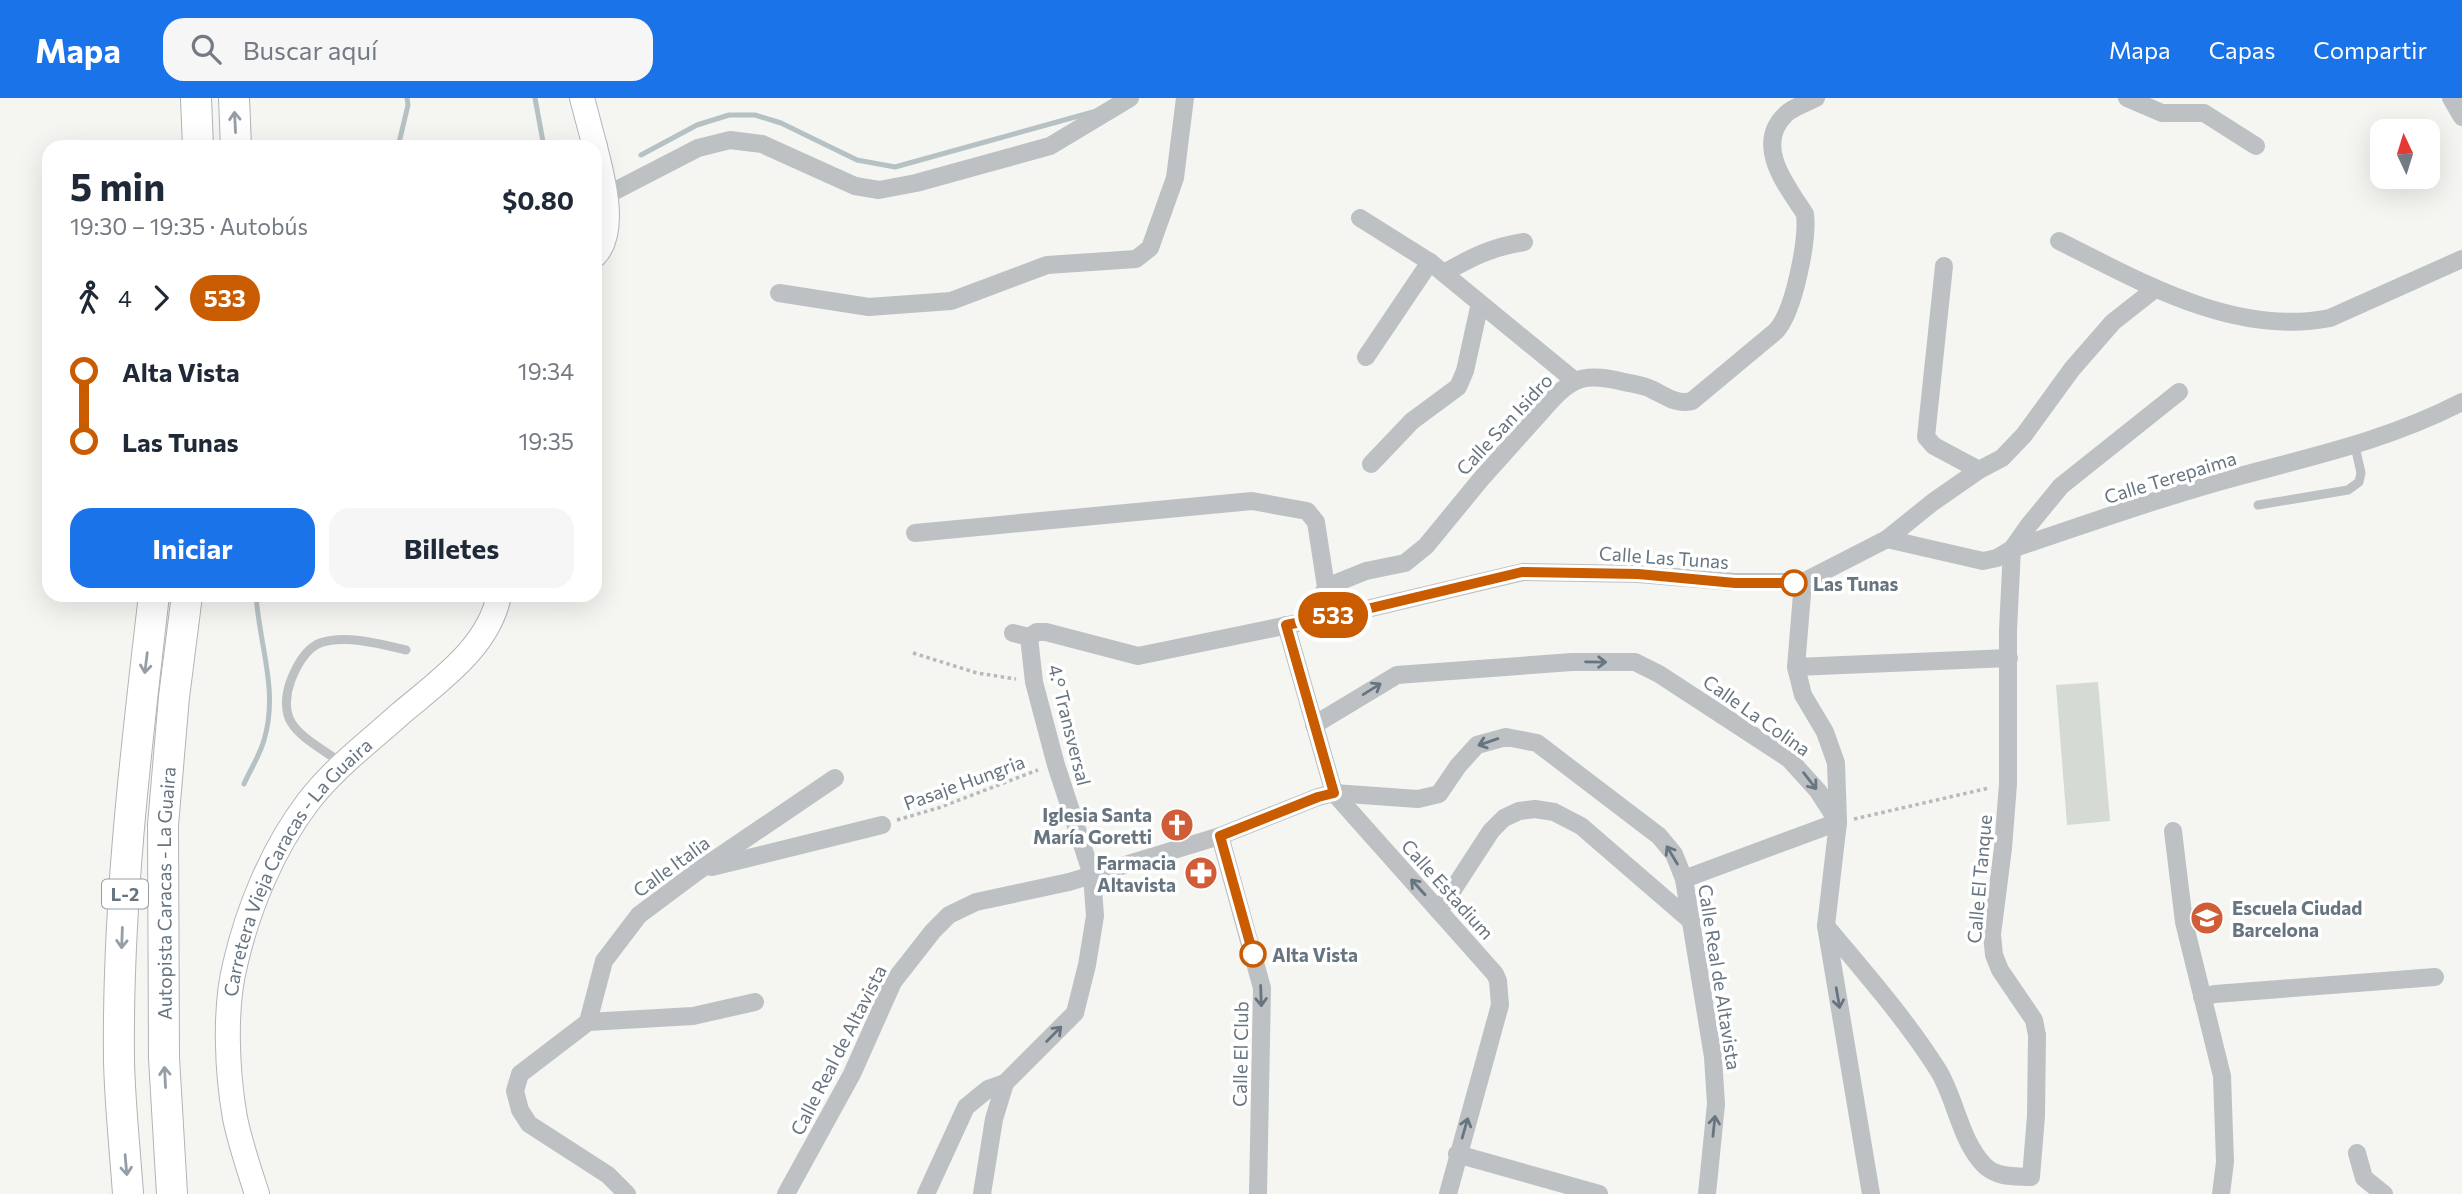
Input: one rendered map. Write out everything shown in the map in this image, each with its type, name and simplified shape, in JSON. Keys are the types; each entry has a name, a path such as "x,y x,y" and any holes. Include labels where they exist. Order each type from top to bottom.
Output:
{"highway":[{"path":"196,98 198,140"},
{"path":"234,98 236,140"},
{"name":"Autopista Caracas - La Guaira","path":"128,1194 119,1062 123,920 133,786 153,602"},
{"name":"Autopista Caracas - La Guaira","path":"172,1194 163,1058 163,825 174,697 186,602"}],"main road":[{"path":"582,98 593,140"},
{"path":"602,175 607,195 606,221 602,236"},
{"name":"Carretera Vieja Caracas - La Guaira","path":"257,1194 235,1118 229,1045 234,967 268,870 288,832 309,801 343,764 483,638 494,618 497,602"}],"street":[{"path":"607,195 698,148 730,139 762,144 855,186 879,190 916,183 1050,146 1129,98"},
{"path":"779,293 869,307 951,301 1047,265 1136,259 1150,248 1175,178 1185,98"},
{"name":"Calle San Isidro","path":"1326,587 1366,571 1405,563 1426,547 1481,479 1555,396 1574,381 1594,376 1648,387 1674,401 1692,401 1782,324 1792,298 1806,221 1805,214 1780,175 1772,147 1775,129 1786,113 1816,98"},
{"path":"2127,98 2162,113 2204,113 2256,146"},
{"path":"2451,98 2462,117"},
{"path":"1360,218 1437,268 1574,381"},
{"path":"2059,241 2155,289 2246,318 2314,321 2343,312 2462,259"},
{"path":"1366,357 1437,268 1498,246 1524,242"},
{"path":"1944,266 1926,437 1934,446 1979,470"},
{"name":"Calle Las Tunas","path":"1021,635 1046,632 1138,656 1371,608 1522,572 1638,574 1735,583 1803,582 1887,539 1979,470 2002,458 2014,447 2072,369 2113,322 2155,289"},
{"path":"1371,464 1412,421 1458,387 1465,372 1480,303"},
{"path":"2012,549 2061,486 2179,392"},
{"name":"Calle Terepaima","path":"1887,539 1983,561 1997,558 2012,549 2194,489 2355,446 2433,417 2462,402"},
{"path":"915,533 1252,501 1307,511 1316,522 1326,587 1311,619"},
{"name":"Calle El Tanque","path":"1826,926 1881,989 1939,1072 1974,1151 1984,1164 1993,1173 2031,1185 2036,1116 2037,1035 2034,1020 2000,970 1994,955 1992,934 2008,784 2008,630 2012,549"},
{"path":"1803,582 1796,667 1803,695 1825,732 1836,763 1838,822 1826,926 1871,1194"},
{"name":"Calle Estadium","path":"1286,625 1334,793 1495,974 1500,990 1500,1005 1447,1194"},
{"name":"4.° Transversal","path":"926,1194 967,1107 988,1089 1005,1083 1075,1013 1087,965 1095,916 1092,875 1056,765 1021,635"},
{"path":"1796,667 2009,658"},
{"name":"Calle La Colina","path":"1314,725 1397,675 1572,662 1635,662 1659,674 1789,759 1818,791 1838,822"},
{"name":"Calle Real de Altavista","path":"786,1194 852,1074 893,982 949,915 976,902 1092,875 1220,836 1334,793 1418,799 1439,793 1458,766 1477,746 1506,737 1537,743 1659,836 1674,854 1684,879 1713,1057 1716,1104 1707,1194"},
{"name":"Calle Italia","path":"588,1021 604,961 639,915 698,871 835,778"},
{"path":"1439,911 1491,831 1512,815 1535,809 1554,811 1581,826 1691,921"},
{"path":"1684,879 1838,822"},
{"path":"698,871 882,825"},
{"path":"2173,831 2184,922 2222,1076 2225,1162 2221,1194"},
{"name":"Calle El Club","path":"1220,836 1262,989 1258,1194"},
{"path":"2202,997 2435,977"},
{"path":"627,1194 608,1175 530,1124 520,1110 515,1091 520,1074 588,1021 693,1016 755,1002"},
{"path":"982,1194 994,1119 1005,1083"},
{"path":"2357,1153 2364,1178 2384,1194"},
{"path":"1457,1154 1600,1194"}],"lane":[{"path":"2258,505 2348,490 2360,482 2361,473 2355,446"},
{"path":"343,764 297,730 290,720 287,693 299,663 308,650 320,643 336,640 368,641 405,650"}],"path":[{"path":"913,653 977,673 1034,682"},
{"name":"Pasaje Hungria","path":"882,825 938,808 1056,765"},
{"path":"1838,822 2008,784"}],"shaded area":[{"path":"2098,682 2110,821 2067,825 2056,685"}],"waterway":[{"path":"400,140 408,105 407,98"},
{"path":"535,98 543,140"},
{"path":"641,155 697,125 729,115 755,115 781,123 857,160 895,167 1093,112"},
{"path":"244,784 262,746 270,704 257,602"}],"bus line":[{"name":"533","path":"1253,954 1220,836 1334,793 1286,625 1522,572 1638,574 1735,583 1794,583"}],"place":[{"name":"Las Tunas","path":"1794,583"},
{"name":"Iglesia Santa María Goretti","path":"1177,825"},
{"name":"Farmacia Altavista","path":"1201,873"},
{"name":"Escuela Ciudad Barcelona","path":"2207,918"},
{"name":"Alta Vista","path":"1253,954"}]}
